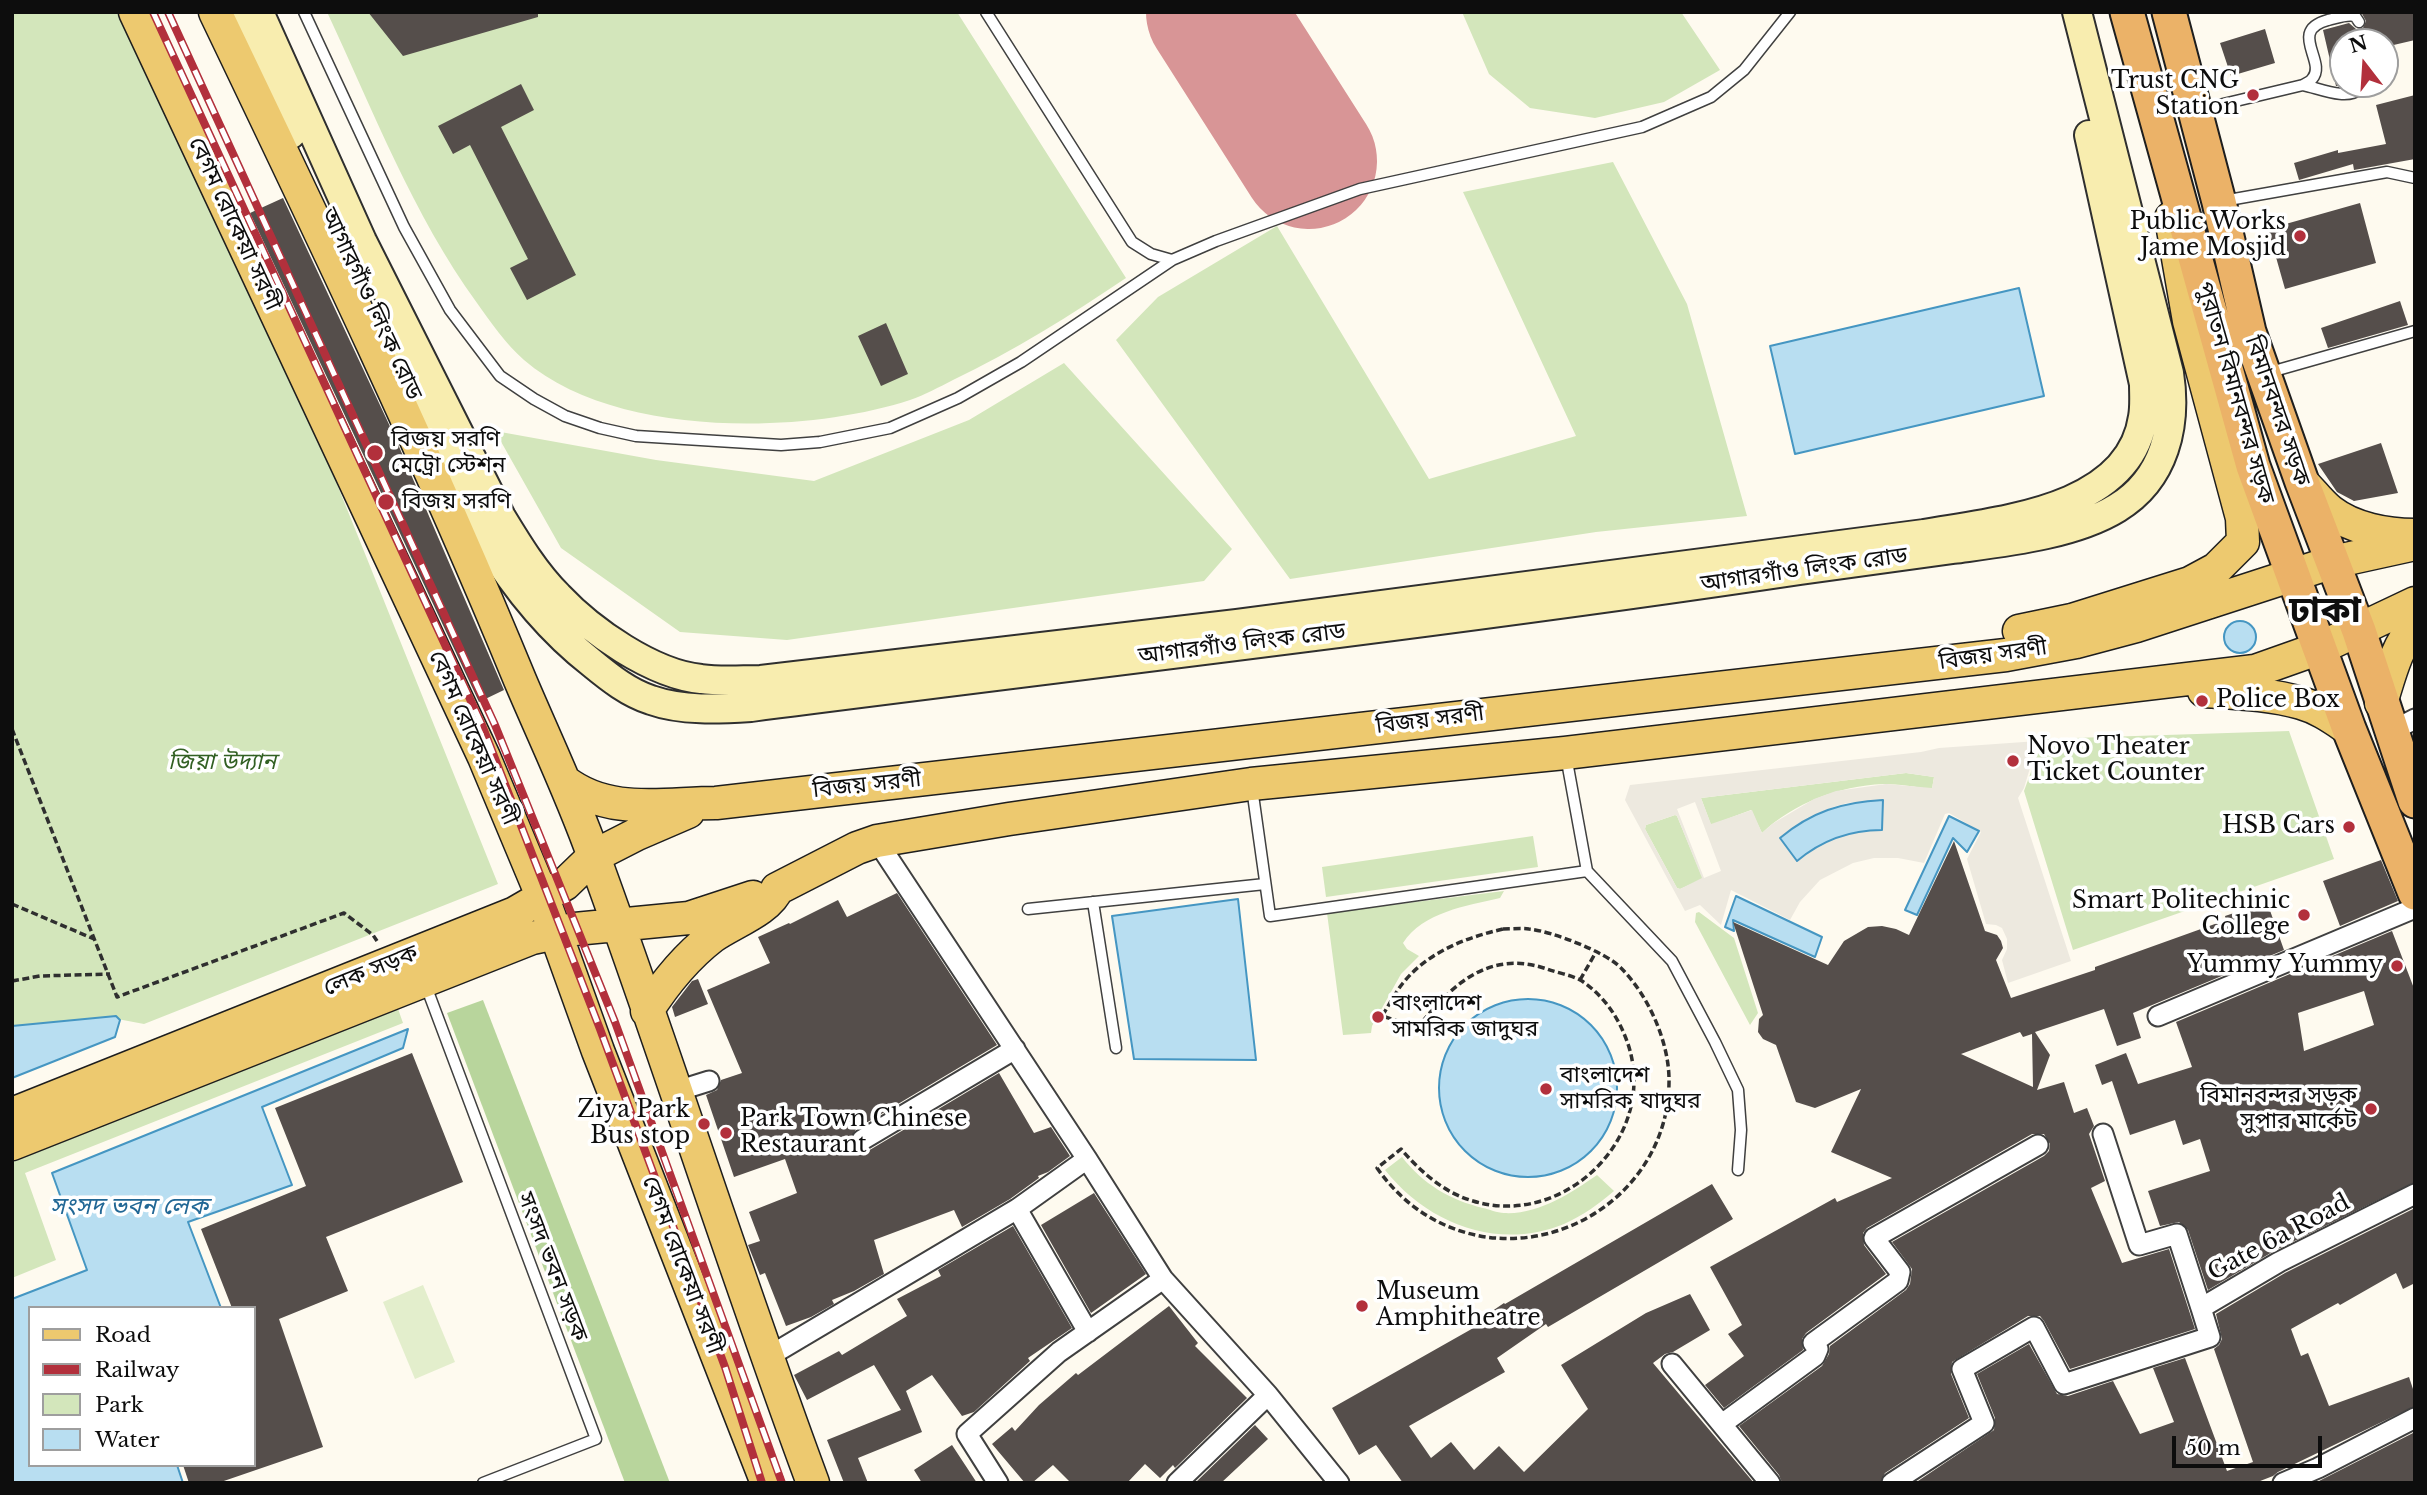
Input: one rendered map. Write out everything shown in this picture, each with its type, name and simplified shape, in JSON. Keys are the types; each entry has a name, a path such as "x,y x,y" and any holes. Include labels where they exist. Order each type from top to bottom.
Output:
{"highway":[{"name":"পুরাতন বিমানবন্দর সড়ক","path":"2127,12 2253,466 2320,648"},
{"name":"বিমানবন্দর সড়ক","path":"2169,12 2219,202 2249,332 2262,374 2358,631 2395,718 2415,801"},
{"path":"2320,648 2349,729 2415,893"}],"main road":[{"name":"বেগম রোকেয়া সরণী","path":"135,12 484,757 543,898 598,1051 767,1483"},
{"name":"বেগম রোকেয়া সরণী","path":"215,12 353,300 477,576 564,781 594,856 677,1091 766,1358 813,1483"},
{"name":"আগারগাঁও লিংক রোড","path":"233,12 468,512 492,553 552,627 580,654 616,681 640,696 664,704 704,708 751,707 1654,592 2000,543 2052,532 2103,516 2133,497 2151,476 2167,440 2172,421 2173,398 2162,344 2077,12"},
{"name":"আগারগাঁও লিংক রোড","path":"259,12 362,241 501,517 531,564 557,596 578,615 638,657 667,670 699,679 761,680 1237,624 1924,534 2027,515 2084,494 2107,479 2133,447 2143,419 2144,384 2060,12"},
{"path":"1895,667 1929,647 2072,620 2190,583 2216,569 2244,542 2242,517 2189,321 2170,214 2164,147"},
{"path":"2302,482 2331,512 2355,525 2396,535 2415,535"},
{"name":"বিজয় সরণী","path":"564,781 580,794 601,801 641,806 716,803 2006,655 2077,642 2149,622 2333,562 2415,544"},
{"name":"বিজয় সরণী","path":"647,1011 684,962 713,936 771,901 777,888 857,848 877,841 1251,784 1565,753 2255,671 2320,648 2415,603"},
{"path":"2395,718 2392,667 2409,632 2415,626"},
{"path":"616,681 638,657"},
{"path":"2133,687 2161,691 2247,694 2301,703 2324,713 2349,729"},
{"name":"লেক সড়ক","path":"12,1114 515,913 565,884 594,856 666,820 716,803"},
{"path":"12,1144 507,947 556,932 689,918 777,888"}],"street":[{"path":"877,841 1163,1279 1268,1395 1339,1483"},
{"path":"2158,1016 2415,908"},
{"path":"862,1140 1015,1049"},
{"path":"677,1091 709,1081"},
{"path":"2103,1134 2139,1245 2176,1234 2201,1308"},
{"path":"1722,1424 1815,1356 1818,1349 1813,1343 1898,1281 1899,1272 1874,1238 2038,1145"},
{"path":"766,1358 1017,1209 1087,1159"},
{"name":"Gate 6a Road","path":"1892,1483 1984,1423 1962,1369 2034,1327 2064,1384 2210,1337 2201,1308 2279,1262 2415,1194"},
{"path":"1017,1209 1088,1332"},
{"path":"998,1483 967,1434 1059,1352 1163,1279"},
{"path":"1672,1364 1770,1483"},
{"path":"1177,1483 1268,1395"},
{"path":"2283,1483 2415,1418"}],"lane":[{"path":"304,12 404,227 450,310 500,376 565,416 600,428 636,436 781,445 820,442 890,428 958,398 1021,362 1172,260 1216,241 1360,189 1642,127 1711,97 1744,70 1790,12"},
{"path":"986,12 1132,242 1152,254 1172,260"},
{"path":"2194,111 2302,85 2312,79 2316,71 2309,34 2311,28 2318,23 2348,15 2355,16 2358,22"},
{"path":"2302,85 2329,91"},
{"path":"2219,202 2387,172 2415,178"},
{"path":"2262,374 2415,331"},
{"path":"1565,753 1587,871 1672,961 1738,1090 1741,1130 1738,1170"},
{"path":"1251,784 1270,916 1587,871"},
{"path":"1028,909 1265,884"},
{"path":"1093,902 1116,1048"},
{"name":"সংসদ ভবন সড়ক","path":"429,994 596,1439 483,1483"}],"path":[{"path":"12,729 117,997 344,912 373,935 392,963"},
{"path":"12,904 94,939"},
{"path":"1503,929 1530,929 1551,934 1596,952 1620,966 1639,992 1654,1018 1667,1058 1670,1083 1667,1105 1651,1155 1627,1187 1602,1210 1577,1224 1528,1239 1474,1235 1453,1229 1416,1210 1387,1182 1377,1168 1401,1149 1431,1179 1471,1201 1500,1207 1529,1204 1551,1197 1602,1166 1628,1122 1633,1102 1634,1080 1631,1055 1616,1016 1602,998 1580,980 1534,965 1508,964 1486,968 1469,975 1448,992 1418,1027 1382,1016 1403,983 1432,956 1468,937 1503,929"},
{"path":"1580,980 1596,952"},
{"path":"12,981 40,976 110,974"}],"green space":[{"name":"জিয়া উদ্যান","path":"12,12 131,12 320,442 498,884 144,1024 107,1017 12,1028"},
{"path":"327,12 957,12 1126,278 1042,332 976,369 916,398 866,412 765,423 711,422 657,416 607,404 562,386 524,360 482,311 454,269 414,198"},
{"path":"1462,12 1681,12 1720,70 1664,102 1595,118 1530,108 1489,74"},
{"path":"1613,162 1687,304 1747,516 1596,532 1290,579 1116,340 1158,297 1277,226 1429,479 1576,436 1463,192"},
{"path":"1064,363 1232,549 1204,581 787,640 680,632 561,548 495,431 656,460 814,481 969,420"},
{"path":"2289,731 2334,859 2073,950 2024,791 2043,739"},
{"path":"1906,773 1934,777 1932,789 1883,784 1834,792 1788,813 1762,833 1751,810 1711,825 1701,798"},
{"path":"1675,815 1703,879 1680,889 1645,829 1646,825"},
{"path":"1533,836 1538,867 1326,897 1322,867"},
{"path":"1504,891 1500,898 1446,912 1412,932 1403,943 1407,949 1419,956 1401,974 1372,1026 1371,1033 1343,1035 1327,913"},
{"path":"1699,912 1734,938 1758,1013 1750,1025 1695,922 1696,913"},
{"path":"483,1000 670,1483 625,1483 447,1013"},
{"path":"397,1006 403,1023 25,1173 56,1260 12,1278 12,1156"},
{"path":"1402,1157 1438,1190 1471,1205 1501,1213 1517,1213 1542,1207 1597,1175 1614,1191 1564,1224 1539,1232 1514,1235 1490,1233 1443,1218 1402,1189 1385,1170"},
{"path":"423,1285 455,1362 415,1379 383,1302"}],"shaded area":[{"path":"2038,741 2024,788 2018,798 2071,961 2008,983 2002,960 2007,949 2007,939 2002,928 1986,924 1967,859 1981,832 1949,813 1945,814 1924,863 1898,858 1874,858 1853,863 1820,880 1800,902 1790,920 1731,890 1721,925 1700,905 1685,911 1625,800 1630,785 1939,748","holes":["1906,773 1934,777 1932,788 1886,784 1836,791 1814,799 1762,833 1752,810 1711,824 1701,798","1883,800 1882,830 1842,835 1812,849 1798,861 1780,839 1799,823 1847,803","1695,802 1721,871 1704,878 1677,809","1677,816 1702,878 1677,888 1645,829 1646,825"]}],"water":[{"path":"2019,288 2044,396 1795,454 1770,346"},
{"path":"2240,621 2252,625 2256,637 2252,649 2240,653 2228,649 2224,637 2228,625"},
{"path":"1883,800 1882,830 1837,838 1816,847 1797,861 1780,838 1803,821 1828,810 1854,803"},
{"path":"1949,816 1979,831 1967,852 1953,838 1917,915 1905,910"},
{"path":"1736,896 1822,937 1815,957 1733,920 1734,931 1725,927"},
{"path":"1238,899 1256,1060 1134,1059 1112,916"},
{"path":"1528,999 1562,1006 1591,1025 1610,1054 1617,1088 1610,1122 1591,1151 1562,1170 1528,1177 1494,1170 1465,1151 1446,1122 1439,1088 1446,1054 1465,1025 1494,1006"},
{"path":"116,1016 120,1020 115,1037 12,1078 12,1026"},
{"name":"সংসদ ভবন লেক","path":"408,1029 403,1048 262,1107 292,1185 188,1222 220,1306 28,1306 28,1467 178,1467 183,1483 12,1483 12,1299 87,1270 52,1173"}],"building":[{"path":"368,12 538,12 538,17 403,56"},
{"path":"2361,12 2415,12 2415,40 2399,44 2399,28 2363,28 2366,21"},
{"path":"2349,23 2355,28 2330,28"},
{"path":"2329,28 2329,56 2323,30"},
{"path":"2265,29 2275,63 2231,76 2220,43"},
{"path":"521,84 534,110 501,127 576,275 527,300 510,268 528,259 470,145 453,154 438,126"},
{"path":"2415,95 2415,159 2354,170 2353,164 2299,180 2294,163 2338,150 2338,153 2386,144 2376,105"},
{"name":"বিজয় সরণি মেট্রো স্টেশন","path":"283,198 394,435 504,690 479,702 250,213"},
{"path":"2360,203 2376,263 2285,289 2268,229"},
{"path":"2400,301 2408,325 2328,348 2321,328"},
{"path":"886,323 908,374 881,386 858,336"},
{"path":"2381,443 2398,493 2354,501 2337,492 2318,464"},
{"path":"1954,841 1985,931 1997,935 2001,941 2003,948 1996,960 2011,998 2095,970 2095,967 2226,920 2225,916 2267,902 2284,950 2133,1013 2141,1038 2117,1046 2104,1009 2035,1032 2050,1055 2037,1090 2064,1082 2074,1113 2087,1108 2094,1126 2089,1134 2105,1181 2091,1188 2122,1263 2169,1249 2195,1329 2070,1369 2044,1321 2040,1316 2028,1316 1952,1362 1951,1374 1969,1418 1885,1473 1880,1483 1782,1483 1779,1475 1739,1426 1822,1366 1830,1346 1906,1290 1910,1284 1912,1269 1892,1242 2049,1151 2050,1144 2044,1134 2032,1134 1867,1228 1863,1233 1864,1245 1886,1274 1806,1333 1802,1339 1803,1350 1724,1408 1705,1385 1744,1356 1728,1334 1742,1325 1710,1267 1835,1198 1837,1202 1892,1178 1831,1152 1861,1089 1815,1108 1796,1102 1776,1045 1763,1039 1758,1032 1759,1019 1763,1015 1733,922 1828,965 1844,941 1868,927 1882,926 1909,935","holes":["2020,1032 2023,1037 2032,1034 2033,1087 1961,1054"]},
{"path":"2381,860 2398,901 2340,926 2323,881"},
{"path":"897,893 997,1045 856,1129 850,1139 852,1147 861,1152 868,1151 999,1073 1034,1133 1051,1127 1070,1156 1038,1176 1039,1178 1010,1199 962,1227 954,1210 874,1240 884,1274 832,1300 834,1304 811,1317 786,1326 765,1273 760,1275 748,1245 760,1241 749,1212 797,1193 785,1159 734,1177 706,1095 717,1090 721,1080 742,1073 707,990 770,963 758,937 838,900 847,917"},
{"path":"2392,931 2415,991 2415,1182 2274,1251 2208,1290 2188,1230 2179,1222 2160,1226 2148,1191 2210,1171 2200,1139 2183,1145 2175,1120 2130,1135 2112,1081 2102,1085 2095,1065 2126,1053 2138,1084 2192,1067 2176,1022","holes":["2364,991 2374,1025 2304,1051 2298,1013"]},
{"path":"698,979 708,1004 675,1017 672,1007 692,981"},
{"path":"412,1053 463,1182 326,1237 348,1291 279,1319 323,1447 218,1483 189,1483 184,1467 256,1467 256,1306 231,1306 201,1229 306,1186 275,1108"},
{"path":"1712,1184 1733,1219 1548,1327 1546,1324 1497,1358 1505,1372 1409,1426 1431,1458 1451,1442 1474,1470 1499,1446 1524,1472 1588,1409 1561,1365 1646,1313 1690,1294 1710,1330 1653,1363 1754,1483 1403,1483 1376,1445 1359,1455 1332,1408 1484,1322 1482,1318 1504,1303"},
{"path":"1094,1193 1146,1274 1091,1313 1041,1225"},
{"path":"2415,1208 2415,1283 2403,1289 2396,1273 2291,1329 2301,1356 2308,1353 2329,1406 2409,1377 2415,1395 2415,1406 2255,1483 1915,1483 1994,1430 1995,1418 1977,1374 2029,1344 2057,1394 2068,1396 2113,1381 2140,1434 2174,1422 2153,1368 2185,1358 2227,1471 2253,1462 2214,1349 2222,1339 2216,1314 2285,1273"},
{"path":"1013,1226 1072,1328 1028,1358 1030,1361 974,1412 962,1416 932,1375 906,1391 922,1432 858,1458 868,1483 844,1483 827,1440 901,1410 874,1365 807,1400 794,1375 839,1351 842,1355 907,1316 897,1299 941,1276 938,1270"},
{"path":"1169,1306 1198,1343 1195,1346 1247,1398 1175,1468 1173,1465 1160,1478 1145,1464 1127,1483 1071,1483 1053,1465 1032,1483 1025,1483 992,1444 1012,1427 1015,1431 1039,1405 1076,1373 1078,1375"},
{"path":"1255,1425 1268,1439 1221,1483 1195,1483"},
{"path":"2415,1432 2415,1483 2320,1483 2319,1481"},
{"path":"952,1445 977,1483 922,1483 914,1470"}],"runway":[{"path":"1214,12 1309,161"}],"railway":[{"path":"153,12 482,725 600,1029 725,1367 762,1483"},
{"path":"168,12 495,725 615,1022 782,1483"}],"place":[{"name":"Trust CNG Station","path":"2253,95"},
{"name":"Public Works Jame Mosjid","path":"2300,236"},
{"name":"বিজয় সরণি মেট্রো স্টেশন","path":"375,453"},
{"name":"বিজয় সরণি","path":"386,502"},
{"name":"Police Box","path":"2202,701"},
{"name":"Novo Theater Ticket Counter","path":"2013,761"},
{"name":"HSB Cars","path":"2349,827"},
{"name":"Smart Politechinic College","path":"2304,915"},
{"name":"Yummy Yummy","path":"2397,966"},
{"name":"বাংলাদেশ সামরিক জাদুঘর","path":"1378,1017"},
{"name":"বাংলাদেশ সামরিক যাদুঘর","path":"1546,1089"},
{"name":"বিমানবন্দর সড়ক সুপার মার্কেট","path":"2371,1109"},
{"name":"Ziya Park Bus stop","path":"704,1124"},
{"name":"Park Town Chinese Restaurant","path":"726,1133"},
{"name":"Museum Amphitheatre","path":"1362,1306"}],"district":[{"name":"ঢাকা","path":"2325,612"}]}
